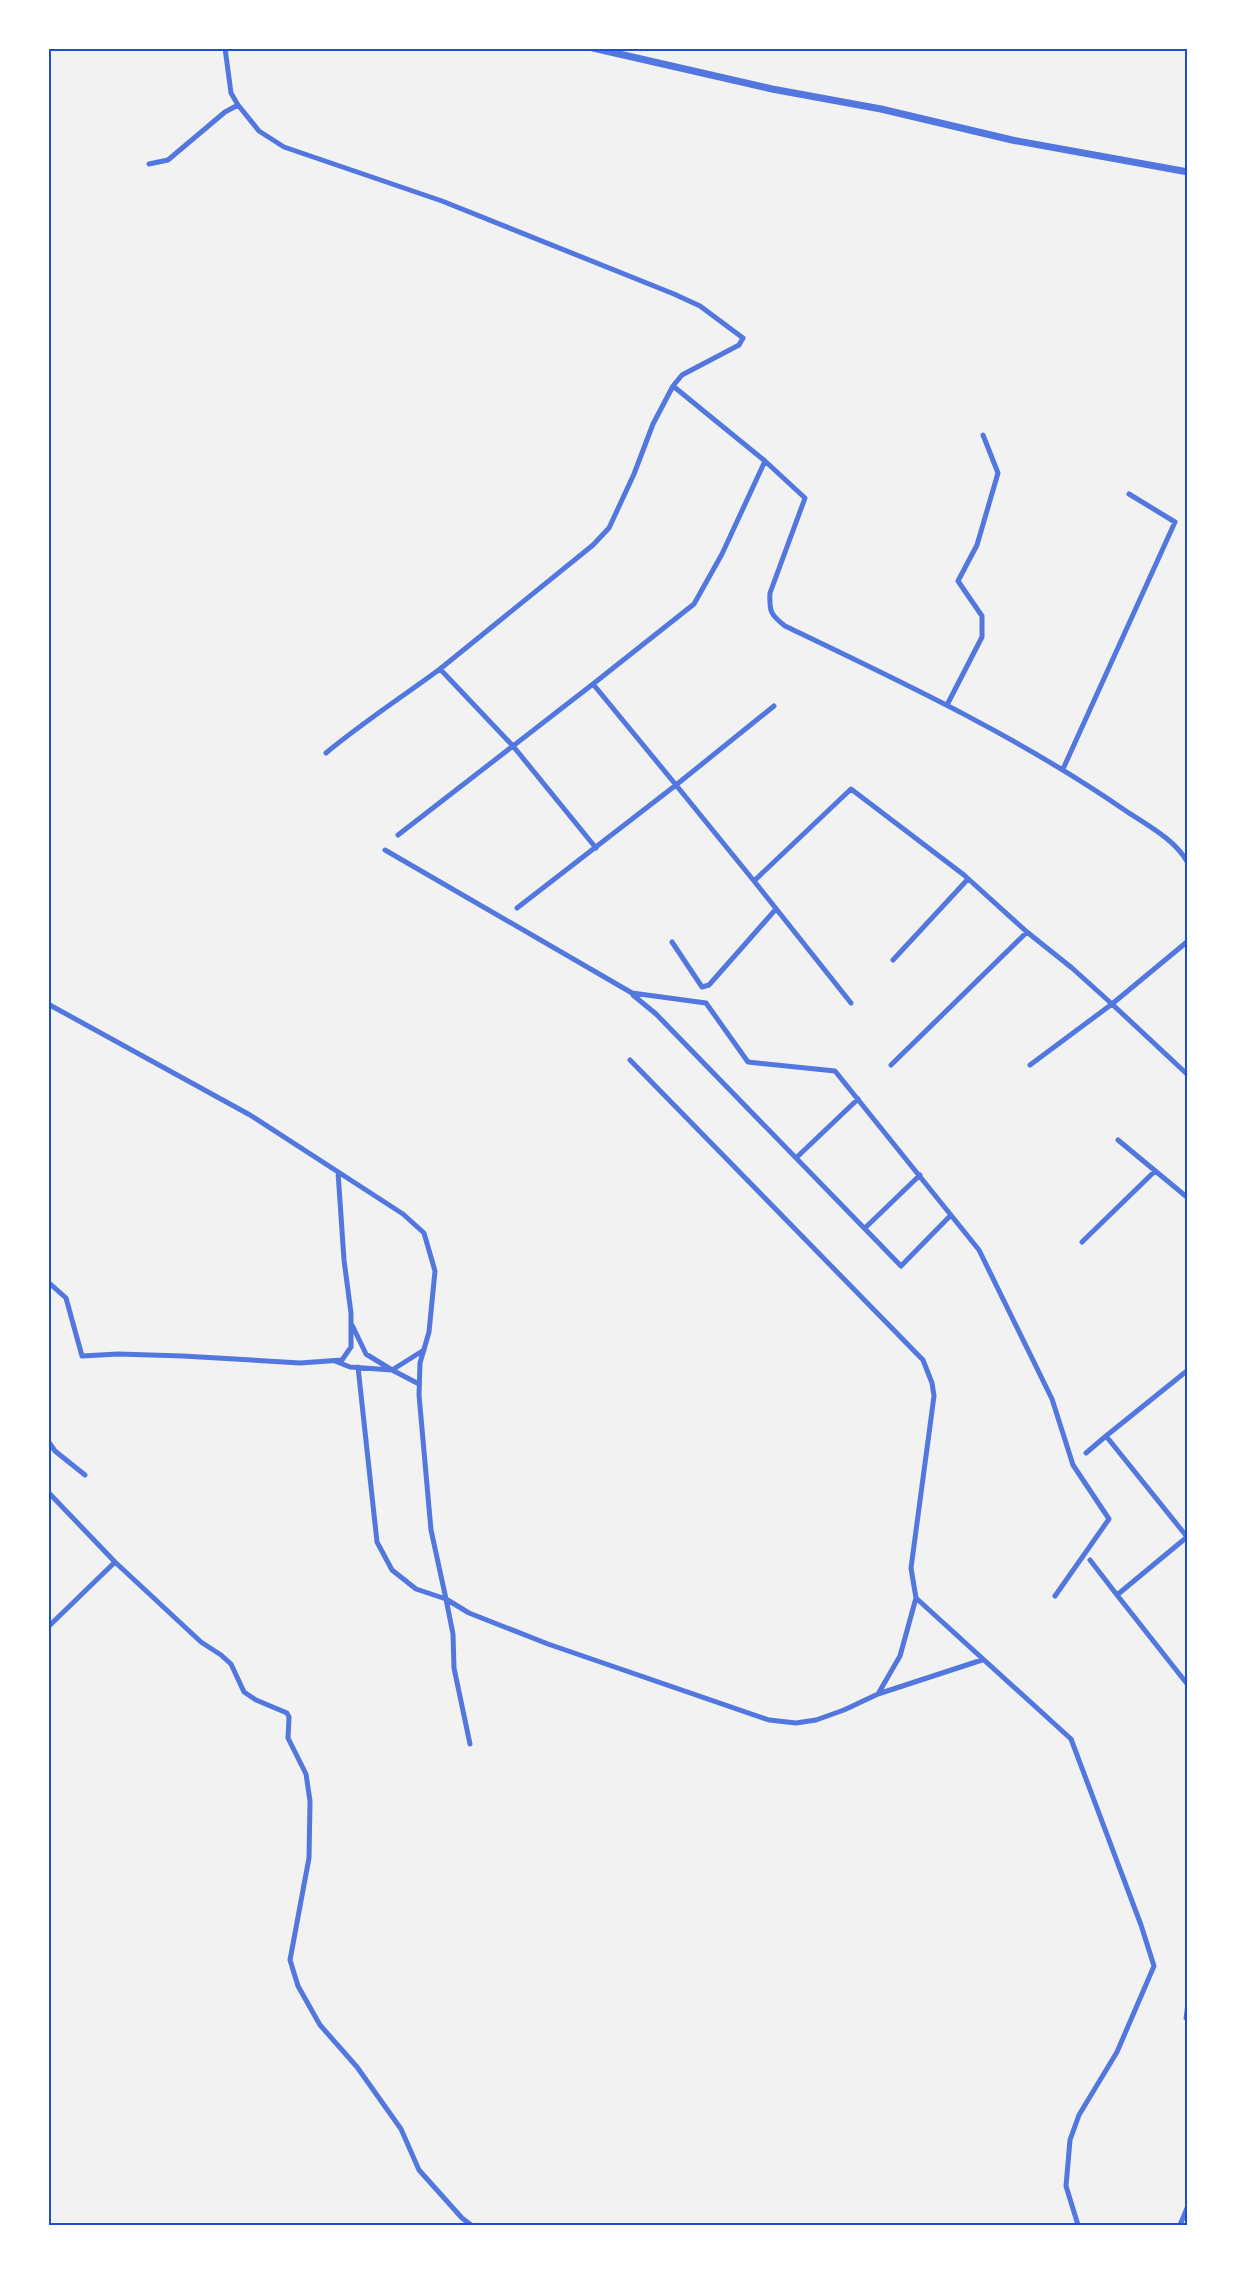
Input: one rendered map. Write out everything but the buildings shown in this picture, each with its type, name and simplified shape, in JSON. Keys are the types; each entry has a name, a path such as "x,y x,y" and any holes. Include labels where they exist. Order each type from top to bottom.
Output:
{"street":[{"path":"225,48 231,93 238,105 259,131 284,147 441,201 674,294 700,306 743,338 739,345 682,375 674,386 653,424 634,474 609,528 593,545 440,669 378,715 360,725 326,753"},
{"path":"593,48 1012,140 1188,172"},
{"path":"149,164 168,160 225,112 238,105"},
{"path":"674,386 765,461 805,498 770,593 769,605 772,616 785,626 947,705 1063,769 1185,852 1188,863"},
{"path":"947,705 982,637 982,616 958,581 977,545 998,473 983,435"},
{"path":"398,835 694,604 722,554 765,461"},
{"path":"1063,769 1175,522 1129,494"},
{"path":"440,669 513,746 596,848"},
{"path":"592,684 676,784 851,1003"},
{"path":"517,908 774,706"},
{"path":"754,881 852,789 968,879 1027,932 1072,968 1188,1075"},
{"path":"386,850 632,993 656,1014 901,1266 951,1215"},
{"path":"893,960 968,879"},
{"path":"672,942 702,987 709,985 776,909"},
{"path":"891,1065 1027,932"},
{"path":"1030,1065 1112,1004 1188,941"},
{"path":"632,993 706,1003 748,1062 835,1071 979,1250 1052,1399 1073,1466 1109,1519 1055,1596"},
{"path":"48,1004 250,1115 403,1214 424,1233 435,1271 429,1332 420,1363 419,1384 430,1530 453,1634 454,1668 470,1743"},
{"path":"630,1060 923,1360 932,1383 933,1396 911,1568 916,1598 900,1656 878,1694"},
{"path":"796,1158 858,1099"},
{"path":"1118,1140 1188,1198"},
{"path":"1082,1242 1155,1171"},
{"path":"48,1282 66,1298 82,1356 118,1354 183,1356 300,1363 342,1360 351,1347 351,1323 338,1172"},
{"path":"864,1228 920,1175"},
{"path":"351,1323 366,1354 419,1384"},
{"path":"334,1360 350,1367 392,1370 424,1350"},
{"path":"358,1367 377,1542 392,1570 416,1589 446,1599 469,1613 548,1644 769,1720 796,1723 816,1720 878,1694 982,1660"},
{"path":"1086,1454 1188,1370"},
{"path":"1106,1436 1187,1538 1117,1595"},
{"path":"48,1441 55,1451 85,1475"},
{"path":"48,1492 116,1562 201,1642 231,1664 244,1692 256,1700 287,1713 288,1738 306,1774 310,1801 309,1858 290,1960 298,1986 320,2025 357,2067 401,2129 418,2170 471,2225"},
{"path":"1090,1560 1188,1685"},
{"path":"48,1627 116,1562"},
{"path":"916,1598 1071,1739 1141,1925 1154,1966 1117,2052 1079,2115 1070,2140 1066,2186 1078,2225"},
{"path":"1188,2004 1186,2018 1188,2018"},
{"path":"1180,2225 1188,2206"}]}
